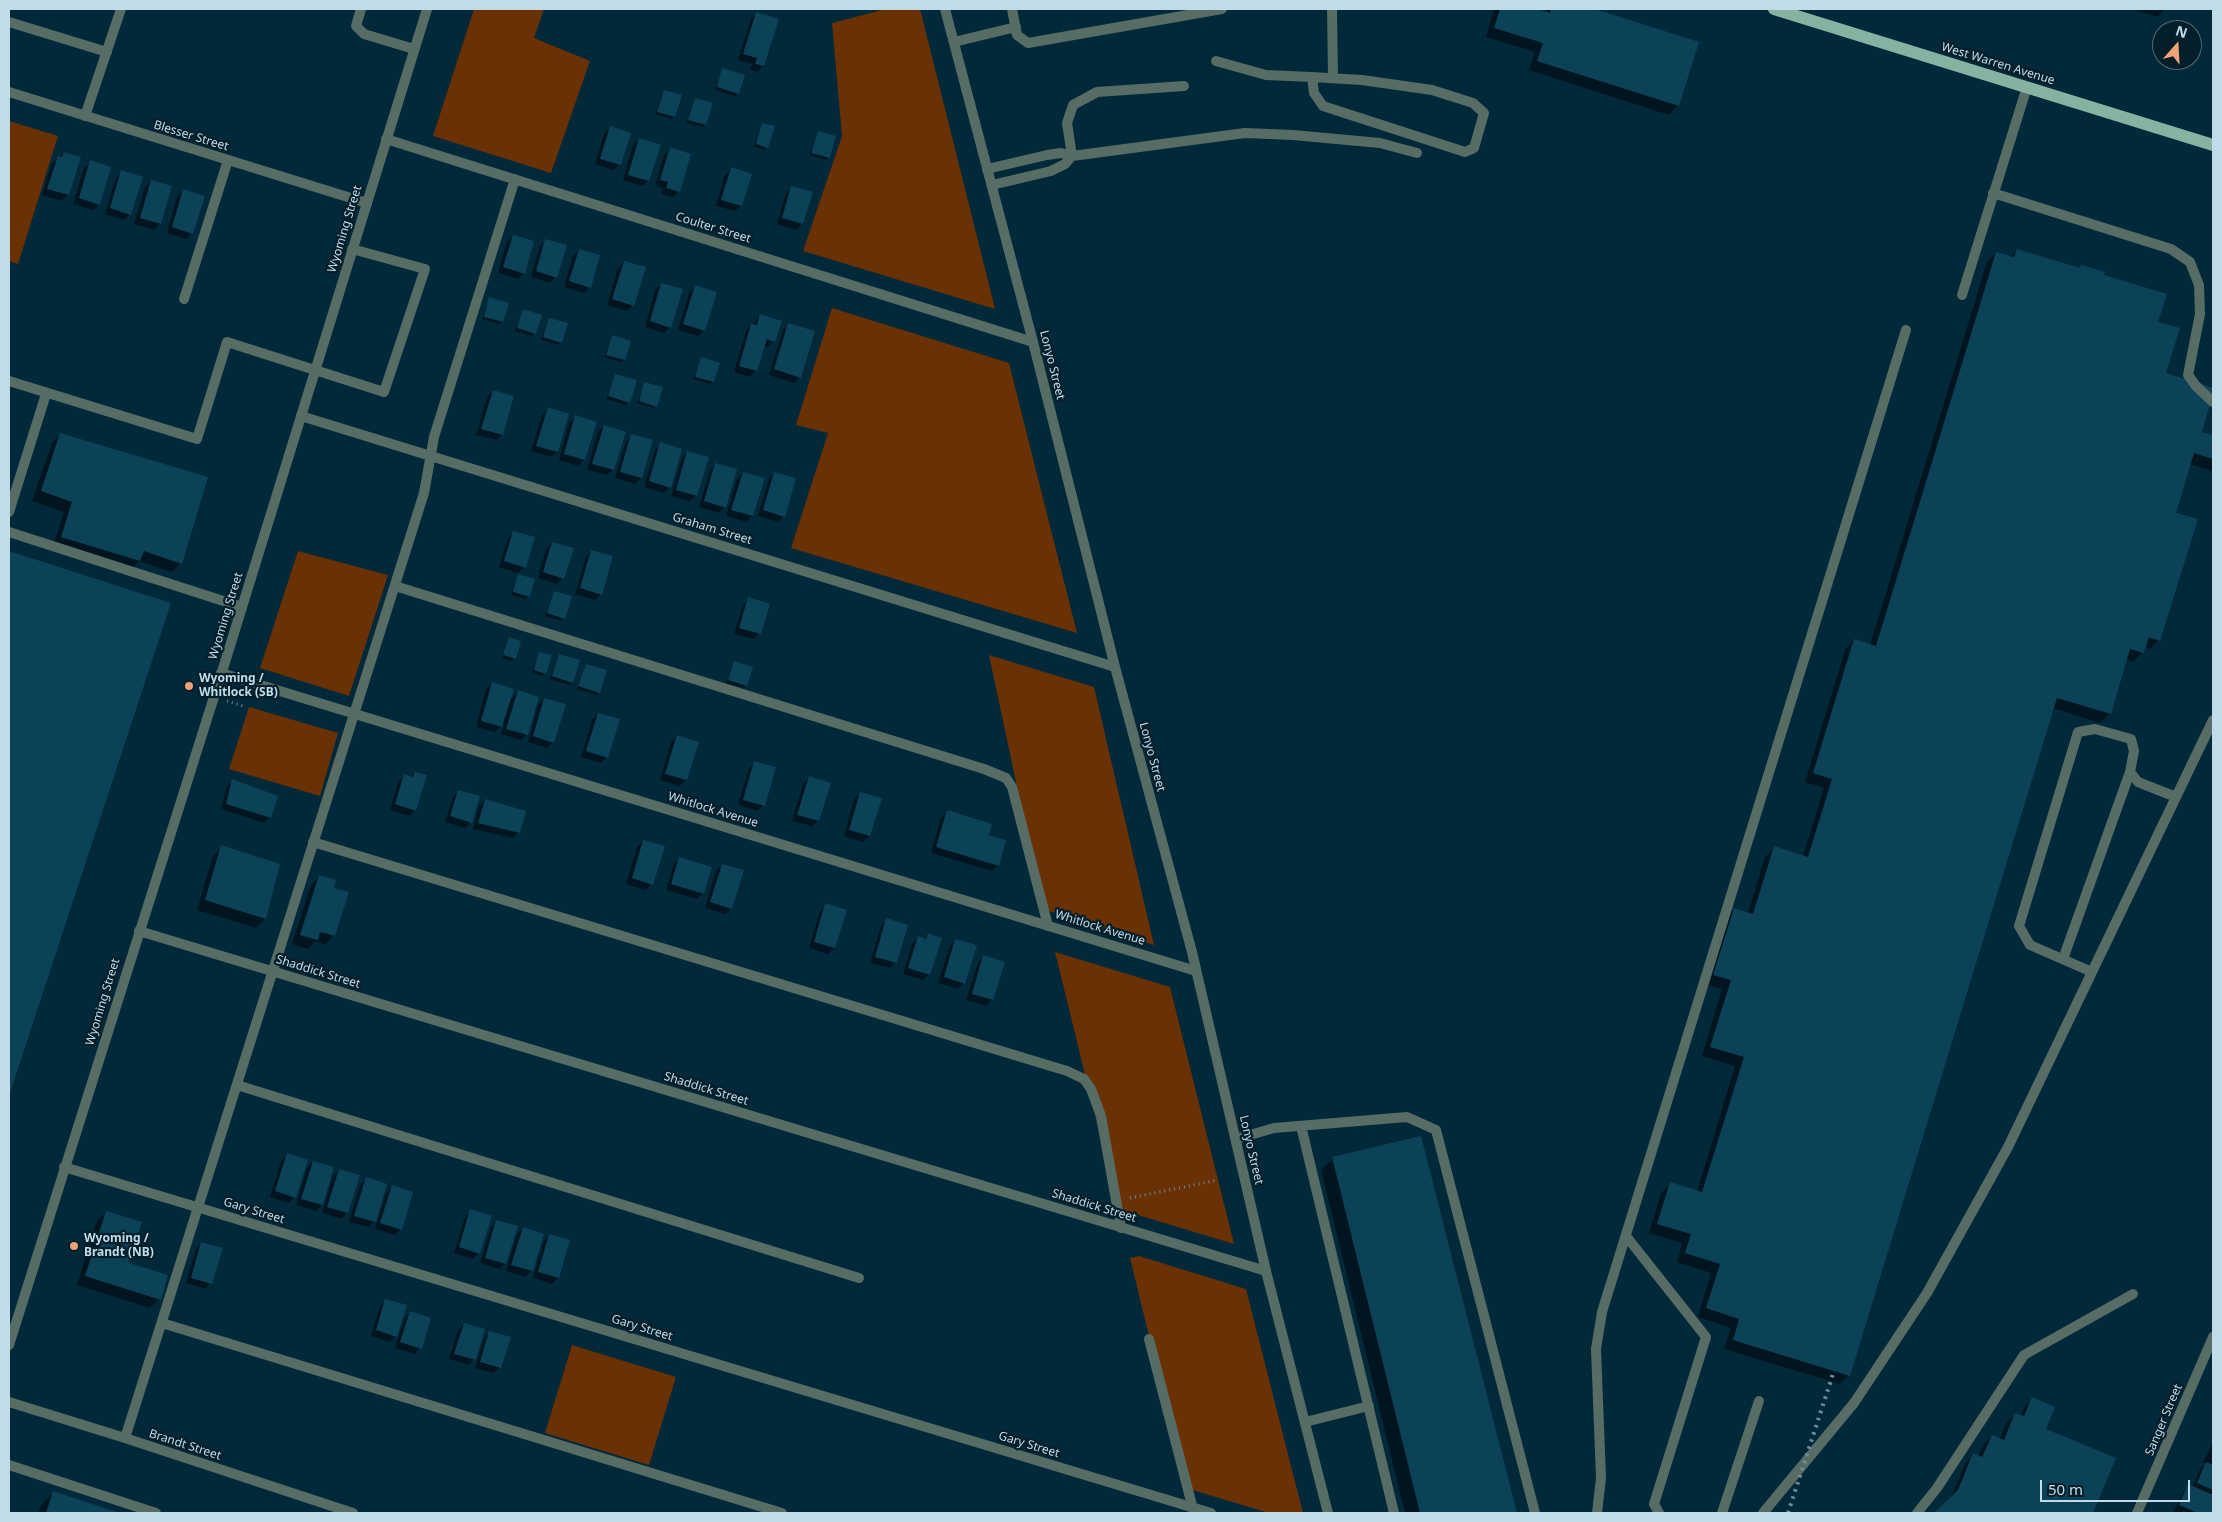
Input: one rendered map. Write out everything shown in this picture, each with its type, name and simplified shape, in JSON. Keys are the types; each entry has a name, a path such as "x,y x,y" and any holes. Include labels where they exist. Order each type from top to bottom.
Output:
{"main road":[{"name":"West Warren Avenue","path":"1774,9 2213,145"}],"street":[{"path":"85,116 121,9"},
{"path":"361,9 356,26 364,34 414,49"},
{"name":"Wyoming Street","path":"9,1345 302,416 314,370 427,9"},
{"name":"Lonyo Street","path":"945,9 1033,342 1115,667 1196,971 1266,1271 1328,1513"},
{"path":"1012,9 1018,35 1028,43 1222,9"},
{"path":"1332,9 1333,78"},
{"path":"9,22 106,52"},
{"path":"954,42 1016,27"},
{"path":"1216,61 1266,76 1362,80 1432,90 1473,103 1484,113 1474,148 1464,152 1323,106 1314,93 1312,78"},
{"path":"992,185 1051,172 1065,164 1072,156 1067,123 1073,105 1097,92 1184,86"},
{"path":"1962,295 2027,87"},
{"name":"Blesser Street","path":"9,92 367,203"},
{"path":"987,169 1046,155 1061,153 1072,156 1245,134 1293,135 1380,143 1417,154"},
{"name":"Coulter Street","path":"386,139 1033,342"},
{"path":"184,299 228,160"},
{"path":"125,1438 424,493 437,427 515,179"},
{"path":"1993,193 2171,249 2190,262 2199,285 2200,314 2188,375 2196,386 2213,402"},
{"path":"9,381 46,394 197,438 227,342 384,392 425,269 352,249"},
{"path":"1597,1513 1601,1469 1596,1349 1602,1312 1906,330"},
{"path":"9,512 46,394"},
{"name":"Graham Street","path":"302,416 1115,667"},
{"path":"9,532 242,607"},
{"path":"395,586 975,766 1006,778 1012,787 1048,926"},
{"name":"Whitlock Avenue","path":"221,673 1196,971"},
{"path":"1763,1513 1854,1403 1927,1292 2008,1147 2213,720"},
{"path":"2063,959 2130,772 2134,752 2131,739 2095,729 2078,732 2019,926 2030,945 2092,972"},
{"path":"2130,772 2138,782 2176,797"},
{"path":"313,842 1068,1071 1084,1079 1091,1089 1101,1116 1121,1228"},
{"name":"Shaddick Street","path":"139,931 1266,1271"},
{"path":"237,1085 859,1278"},
{"path":"1236,1138 1274,1128 1407,1117 1436,1130 1536,1513"},
{"path":"1301,1126 1394,1513"},
{"name":"Gary Street","path":"64,1167 1193,1510 1212,1513"},
{"path":"1626,1236 1706,1337 1654,1504 1659,1513"},
{"path":"1917,1513 1937,1488 2024,1355 2132,1294"},
{"path":"162,1323 782,1513"},
{"name":"Sanger Street","path":"2137,1513 2213,1337"},
{"path":"1149,1339 1193,1510"},
{"path":"1722,1513 1759,1401"},
{"name":"Brandt Street","path":"9,1402 354,1513"},
{"path":"1304,1422 1369,1406"},
{"path":"9,1465 156,1513"}],"path":[{"path":"1116,1201 1218,1180"}],"shaded area":[{"path":"474,9 544,9 534,38 590,61 551,173 433,136"},
{"path":"886,9 920,9 995,309 803,251 842,136 832,23"},
{"path":"9,121 58,136 18,264 9,261"},
{"path":"832,308 1009,363 1077,633 791,548 828,433 796,425"},
{"path":"298,551 388,575 349,696 260,668"},
{"path":"989,655 1094,687 1154,945 1043,909"},
{"path":"249,707 338,733 320,796 229,769"},
{"path":"1055,952 1170,987 1234,1244 1118,1209"},
{"path":"1139,1256 1246,1289 1303,1513 1269,1513 1186,1488 1130,1258"},
{"path":"572,1345 676,1377 649,1465 545,1433"}],"building":[{"path":"1500,9 1537,9 1550,13 1551,9 1595,9 1699,42 1679,106 1537,61 1543,43 1494,28"},
{"path":"756,12 779,19 764,66 755,64 757,58 743,54"},
{"path":"722,68 745,75 739,94 717,87"},
{"path":"664,90 682,95 675,117 657,112"},
{"path":"695,98 713,103 706,125 688,120"},
{"path":"762,123 775,126 768,148 756,144"},
{"path":"610,126 631,133 621,165 600,159"},
{"path":"818,131 836,136 830,158 811,153"},
{"path":"639,138 661,145 649,181 628,175"},
{"path":"670,147 691,154 680,192 666,188 668,182 660,180"},
{"path":"64,152 81,157 69,195 47,189 58,156 62,157"},
{"path":"90,160 111,167 100,205 79,198"},
{"path":"731,167 752,174 742,206 721,200"},
{"path":"121,170 143,177 131,215 110,208"},
{"path":"151,180 172,186 161,224 140,218"},
{"path":"791,186 813,192 803,224 782,218"},
{"path":"183,189 205,196 193,234 172,227"},
{"path":"513,235 534,241 525,274 503,267"},
{"path":"545,239 567,245 557,278 536,271"},
{"path":"579,249 600,255 591,288 569,281"},
{"path":"2017,249 2080,268 2081,265 2105,272 2104,275 2167,294 2158,322 2180,328 2166,373 2213,388 2202,432 2213,435 2213,459 2194,453 2176,513 2198,519 2160,641 2149,637 2144,653 2130,649 2111,714 2057,698 1850,1376 1733,1340 1739,1319 1706,1308 1720,1264 1685,1253 1691,1234 1657,1224 1670,1182 1702,1192 1744,1057 1710,1047 1731,980 1713,975 1734,908 1753,914 1774,846 1808,857 1832,779 1813,773 1854,639 1876,646 1996,252 2014,257"},
{"path":"624,261 646,267 634,306 612,299"},
{"path":"661,283 683,289 671,328 650,321"},
{"path":"695,285 717,292 705,331 683,324"},
{"path":"489,297 509,303 503,322 484,317"},
{"path":"523,309 542,315 536,334 517,328"},
{"path":"760,314 782,321 775,342 767,339 757,371 739,366 751,324 757,325"},
{"path":"549,318 568,323 562,343 543,337"},
{"path":"788,323 815,331 801,378 774,369"},
{"path":"612,335 631,341 625,360 606,355"},
{"path":"701,357 720,363 714,382 695,377"},
{"path":"615,374 637,380 630,403 608,396"},
{"path":"644,382 663,387 657,407 639,401"},
{"path":"493,390 514,396 503,435 481,429"},
{"path":"548,407 569,414 558,452 536,446"},
{"path":"575,415 597,422 585,460 564,454"},
{"path":"604,425 626,432 614,470 592,464"},
{"path":"60,433 208,477 182,564 144,551 140,561 61,537 72,502 41,491"},
{"path":"631,434 653,440 642,478 620,472"},
{"path":"660,442 682,449 671,488 649,481"},
{"path":"687,451 709,457 697,496 676,490"},
{"path":"715,463 737,469 726,508 704,501"},
{"path":"743,472 765,478 753,516 731,510"},
{"path":"774,472 796,478 785,517 763,510"},
{"path":"513,531 535,537 526,568 504,561"},
{"path":"552,542 574,548 564,579 543,572"},
{"path":"591,550 613,556 602,595 580,588"},
{"path":"9,551 171,603 9,1096"},
{"path":"518,574 535,579 530,597 513,592"},
{"path":"554,591 572,596 565,619 547,613"},
{"path":"748,597 770,604 761,634 739,628"},
{"path":"509,637 521,641 516,659 503,655"},
{"path":"539,652 552,655 546,674 534,670"},
{"path":"559,654 580,660 573,683 552,676"},
{"path":"734,661 753,667 747,686 728,680"},
{"path":"586,664 607,670 600,693 578,686"},
{"path":"492,682 514,689 502,727 481,721"},
{"path":"518,690 539,697 528,735 506,729"},
{"path":"544,698 566,704 554,743 533,736"},
{"path":"598,713 620,719 608,758 586,751"},
{"path":"677,735 699,742 687,780 665,774"},
{"path":"754,761 776,767 765,806 743,800"},
{"path":"415,772 427,775 416,811 395,804 404,774 413,777"},
{"path":"809,776 831,783 819,821 797,815"},
{"path":"232,779 278,796 271,818 226,804"},
{"path":"458,790 480,796 472,823 450,816"},
{"path":"860,792 882,798 870,836 849,830"},
{"path":"485,799 526,811 520,833 478,823"},
{"path":"947,810 992,824 989,835 1006,840 999,866 936,847"},
{"path":"643,840 665,846 653,885 632,878"},
{"path":"221,845 280,864 266,919 205,900"},
{"path":"679,857 712,867 704,894 671,884"},
{"path":"722,864 744,870 732,909 710,902"},
{"path":"319,875 336,880 334,888 349,892 335,936 320,932 318,940 300,935"},
{"path":"825,903 847,910 835,948 814,942"},
{"path":"886,918 908,925 897,963 875,957"},
{"path":"928,933 942,938 930,975 908,968 918,936 926,939"},
{"path":"955,939 977,945 965,984 944,977"},
{"path":"983,955 1005,962 993,1000 972,994"},
{"path":"1421,1136 1517,1513 1420,1513 1332,1157"},
{"path":"287,1153 308,1160 296,1198 275,1191"},
{"path":"313,1161 334,1167 323,1205 301,1199"},
{"path":"339,1169 360,1175 348,1213 327,1207"},
{"path":"366,1177 387,1184 376,1222 354,1216"},
{"path":"392,1185 413,1192 402,1230 380,1223"},
{"path":"470,1209 492,1216 480,1254 459,1247"},
{"path":"106,1211 142,1222 129,1263 168,1275 161,1300 85,1276"},
{"path":"496,1220 518,1226 506,1264 485,1258"},
{"path":"523,1227 544,1234 533,1271 511,1265"},
{"path":"549,1234 570,1240 559,1278 538,1272"},
{"path":"201,1242 223,1248 212,1284 191,1278"},
{"path":"385,1299 407,1305 397,1337 376,1330"},
{"path":"410,1311 431,1318 422,1349 400,1342"},
{"path":"464,1323 485,1329 476,1360 454,1354"},
{"path":"489,1331 511,1337 501,1368 480,1362"},
{"path":"2032,1397 2055,1407 2046,1429 2116,1458 2093,1513 1934,1513 1958,1490 1973,1453 1982,1457 1992,1435 2004,1440 2015,1413 2024,1416"},
{"path":"2206,1462 2213,1465 2213,1490 2197,1483"},
{"path":"2188,1484 2213,1495 2213,1513 2198,1513 2179,1505"},
{"path":"53,1491 120,1513 46,1513"}],"railway":[{"path":"1788,1513 1833,1374"}],"place":[{"name":"Wyoming / Whitlock (SB)","path":"189,686"},
{"name":"Wyoming / Brandt (NB)","path":"74,1246"}]}
